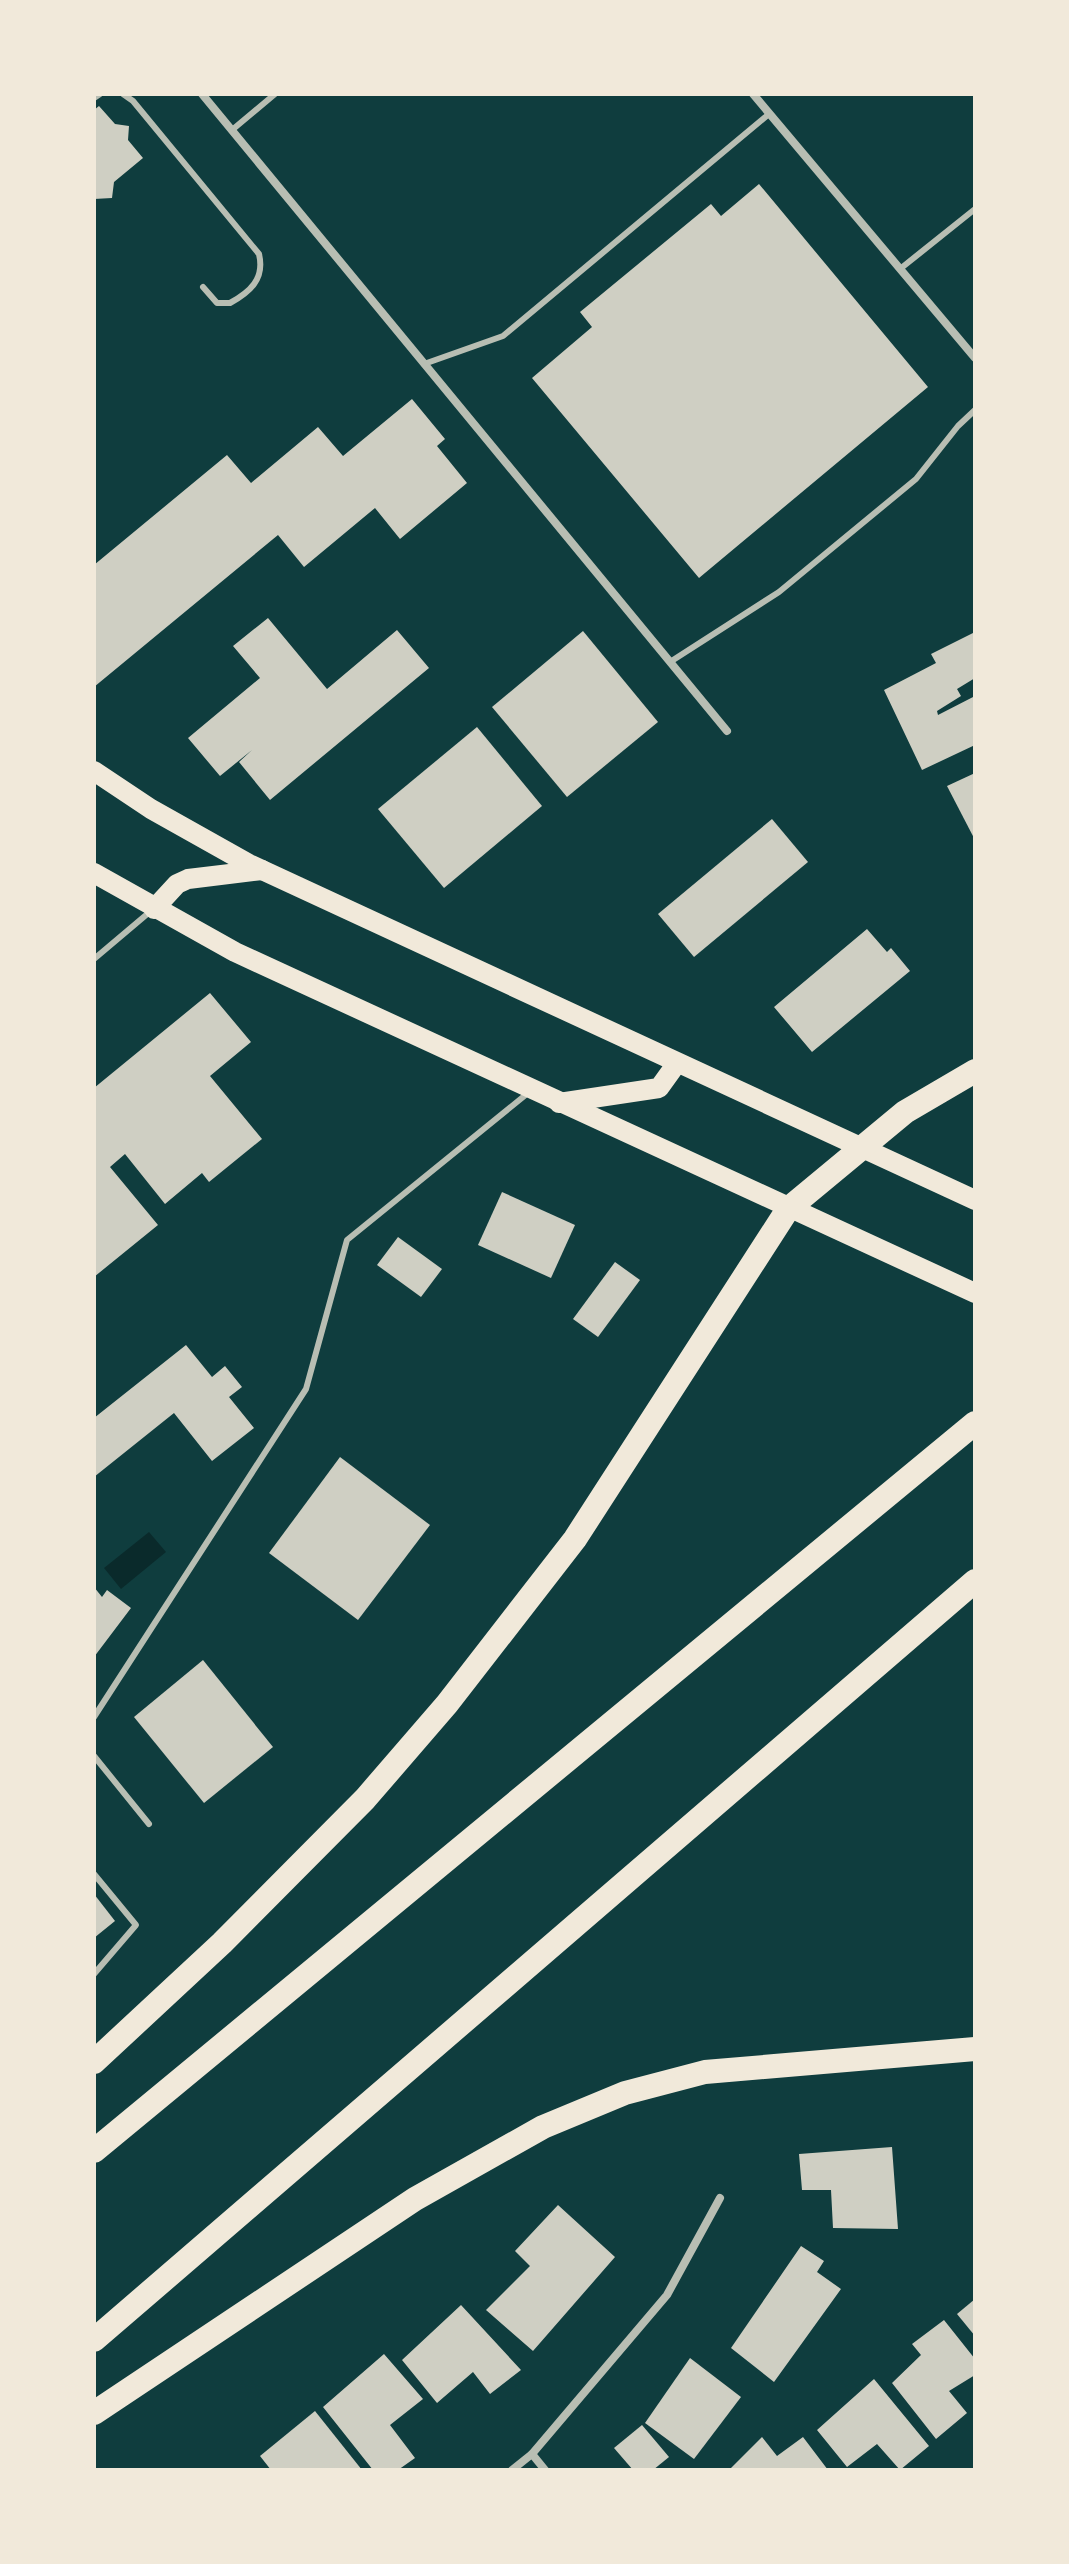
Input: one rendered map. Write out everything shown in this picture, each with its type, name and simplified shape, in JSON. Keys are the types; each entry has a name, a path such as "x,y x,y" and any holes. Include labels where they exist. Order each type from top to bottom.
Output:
{"highway":[{"path":"94,2062 222,1943 354,1810 447,1704 575,1539 788,1209 860,1146 934,1093 975,1071"},
{"path":"94,2151 975,1423"},
{"path":"94,2340 975,1581"},
{"path":"94,2413 415,2199 543,2127 625,2093 705,2072 975,2049"}],"main road":[{"path":"94,771 162,815 262,870 975,1200"},
{"path":"154,909 177,884 188,879 262,870"},
{"path":"94,873 235,952 975,1293"},
{"path":"559,1103 659,1088 677,1063"}],"street":[{"path":"202,94 727,731"},
{"path":"753,94 975,358"},
{"path":"512,2470 532,2454 667,2295 720,2198"},
{"path":"532,2454 545,2470"}],"lane":[{"path":"94,98 100,94"},
{"path":"123,94 133,101 259,254 261,273 256,283 230,303 217,303 203,287"},
{"path":"232,130 275,94"},
{"path":"424,364 503,336 769,114"},
{"path":"900,269 975,209"},
{"path":"670,662 779,592 916,479 958,426 975,410"},
{"path":"94,959 154,909"},
{"path":"94,944 105,951"},
{"path":"94,1717 306,1389 347,1240 531,1090"},
{"path":"94,1756 149,1824"},
{"path":"94,1874 136,1925 94,1974"}],"water":[{"path":"149,1532 166,1552 121,1589 104,1568"}],"building":[{"path":"99,106 115,124 129,126 128,140 143,158 114,182 112,198 94,199 94,110"},
{"path":"759,184 928,387 699,578 532,378 592,327 580,312 711,204 721,216"},
{"path":"412,399 445,439 437,446 467,483 400,539 375,508 304,567 278,535 94,687 94,565 227,455 251,483 318,427 343,456"},
{"path":"268,618 327,689 397,630 429,668 270,800 239,762 252,750 220,776 188,738 260,678 233,646"},
{"path":"583,631 658,722 567,797 492,707"},
{"path":"975,632 975,678 957,689 961,696 937,711 938,715 975,696 975,745 922,770 884,690 936,663 931,654"},
{"path":"477,727 542,806 444,888 378,809"},
{"path":"975,773 975,840 947,786"},
{"path":"772,819 808,862 694,957 658,914"},
{"path":"867,929 887,952 891,948 910,971 812,1052 774,1007"},
{"path":"210,993 251,1042 210,1076 262,1139 209,1182 202,1173 165,1204 125,1154 110,1167 158,1225 94,1277 94,1088"},
{"path":"502,1192 575,1225 551,1278 478,1245"},
{"path":"398,1237 442,1269 421,1297 377,1265"},
{"path":"615,1262 640,1280 598,1337 573,1319"},
{"path":"186,1345 212,1377 225,1366 242,1387 229,1397 254,1428 212,1461 174,1413 94,1477 94,1418"},
{"path":"340,1457 430,1525 358,1620 269,1553"},
{"path":"94,1587 102,1597 107,1590 131,1608 94,1657"},
{"path":"203,1660 273,1747 204,1803 134,1717"},
{"path":"94,1894 115,1921 94,1938"},
{"path":"892,2147 898,2229 833,2228 831,2190 802,2190 799,2154"},
{"path":"558,2205 615,2257 533,2351 486,2310 530,2266 515,2251"},
{"path":"801,2246 824,2261 817,2272 841,2289 774,2382 731,2348"},
{"path":"975,2299 975,2336 957,2314"},
{"path":"461,2305 521,2370 490,2394 473,2372 437,2403 402,2360"},
{"path":"944,2320 975,2359 975,2375 949,2391 967,2413 936,2439 892,2383 921,2355 912,2344"},
{"path":"384,2354 423,2399 390,2425 415,2458 398,2470 373,2470 323,2407"},
{"path":"690,2358 741,2397 694,2459 645,2423"},
{"path":"874,2379 929,2446 900,2470 877,2444 847,2467 817,2430"},
{"path":"315,2411 362,2470 271,2470 260,2456"},
{"path":"642,2425 669,2457 653,2470 633,2470 614,2448"},
{"path":"762,2437 777,2456 803,2437 828,2470 729,2470"}]}
